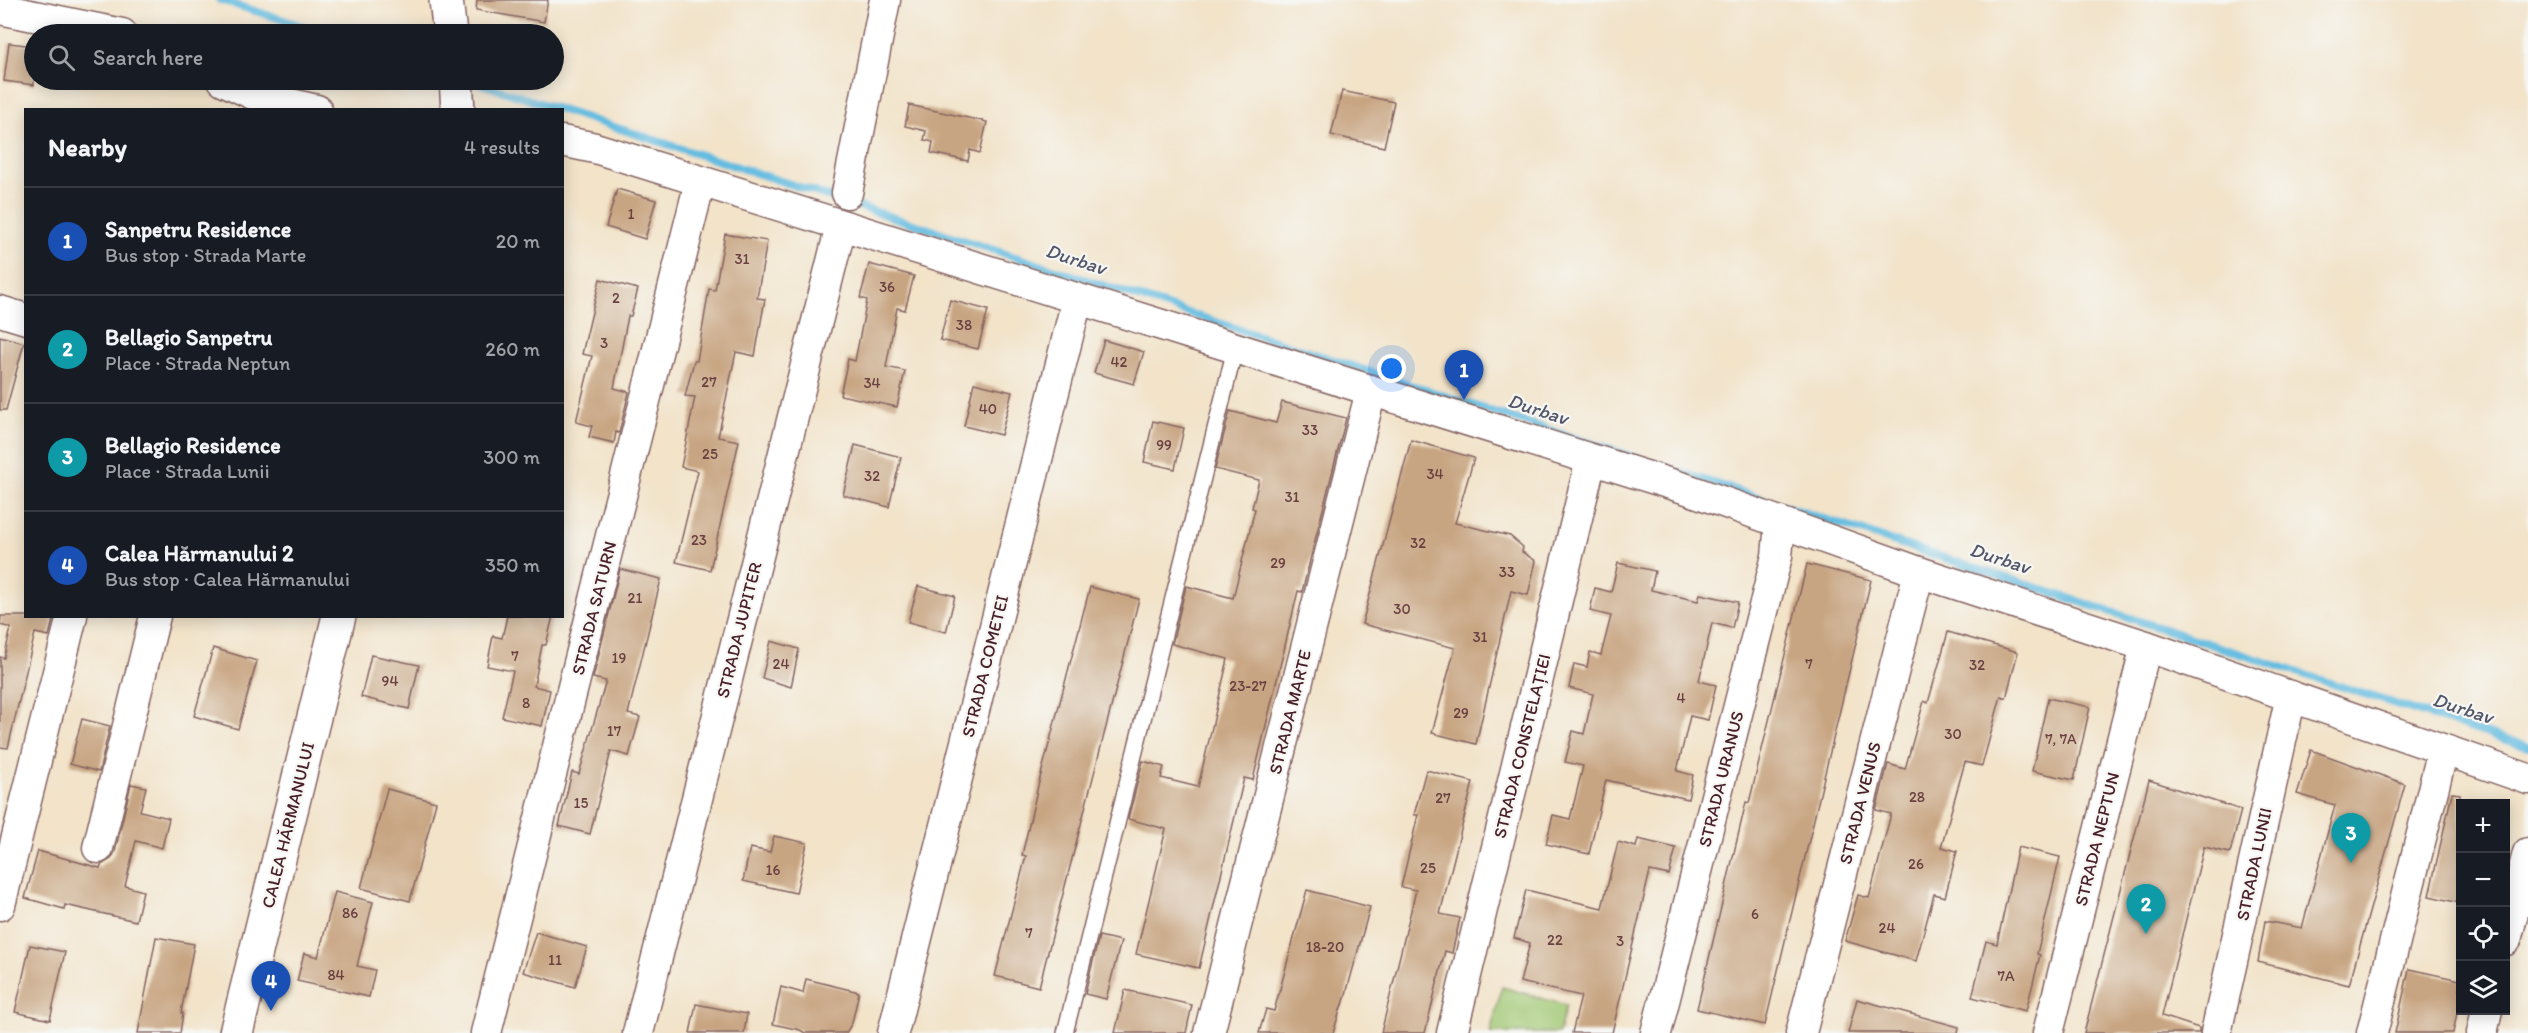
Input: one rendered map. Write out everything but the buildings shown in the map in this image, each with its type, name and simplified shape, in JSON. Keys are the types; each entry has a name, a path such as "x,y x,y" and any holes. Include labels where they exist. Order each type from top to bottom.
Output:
{"street":[{"path":"446,0 449,24"},
{"path":"847,193 885,0"},
{"path":"0,9 73,24"},
{"path":"244,90 257,96 308,108"},
{"path":"564,141 595,148 1687,489 1919,572 2146,646 2528,779"},
{"name":"STRADA SATURN","path":"486,1033 700,182"},
{"name":"STRADA JUPITER","path":"638,1033 841,226"},
{"name":"STRADA COMETEI","path":"893,1033 1077,300"},
{"path":"0,311 24,318"},
{"name":"STRADA MARTE","path":"1209,1033 1371,391"},
{"name":"STRADA CONSTELAȚIEI","path":"1452,1033 1591,460"},
{"name":"STRADA URANUS","path":"1656,1033 1778,556 1780,524"},
{"name":"STRADA VENUS","path":"1800,1033 1919,572"},
{"path":"0,905 72,618"},
{"path":"98,848 155,618"},
{"name":"CALEA HĂRMANULUI","path":"236,1033 339,618"},
{"name":"STRADA NEPTUN","path":"2048,1033 2146,646"},
{"name":"STRADA LUNII","path":"2216,1033 2291,696"},
{"path":"2372,1033 2443,750"},
{"path":"2510,921 2528,853"},
{"path":"2482,1033 2486,1015"}],"lane":[{"path":"1065,1033 1235,349"}],"green space":[{"path":"1502,987 1566,1005 1559,1033 1490,1033"}],"waterway":[{"name":"Durbav","path":"220,0 296,24"},
{"name":"Durbav","path":"500,90 555,108"},
{"name":"Durbav","path":"564,111 2528,747"}],"place":[{"name":"Sanpetru Residence","path":"1464,400"},
{"name":"Bellagio Residence","path":"2351,863"},
{"name":"Bellagio Sanpetru","path":"2146,934"},
{"name":"Calea Hărmanului 2","path":"271,1011"}]}
